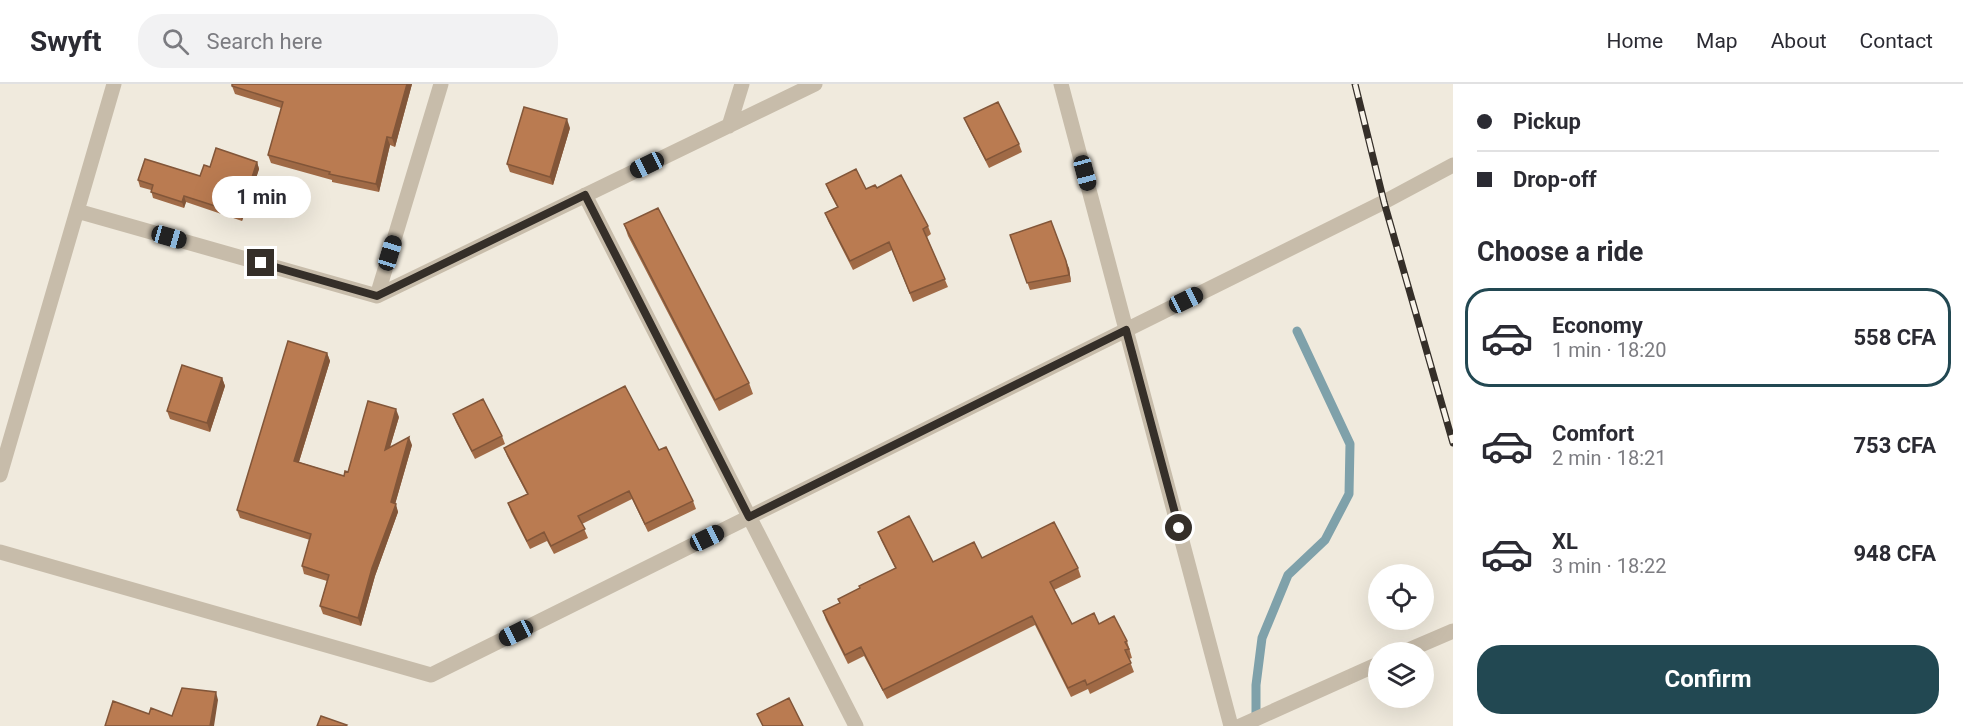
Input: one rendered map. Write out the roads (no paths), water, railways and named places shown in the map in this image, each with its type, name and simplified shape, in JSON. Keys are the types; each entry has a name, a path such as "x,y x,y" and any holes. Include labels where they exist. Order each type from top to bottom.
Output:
{"street":[{"path":"0,475 114,84"},
{"path":"377,296 441,84"},
{"path":"729,126 742,84"},
{"path":"77,211 377,296 815,84"},
{"path":"1061,84 1231,726"},
{"path":"0,552 431,675 1384,202 1453,165"},
{"path":"585,195 856,726"},
{"path":"1427,642 1453,631"},
{"path":"1240,726 1368,668"}],"waterway":[{"path":"1256,721 1256,685 1262,638 1288,575 1325,540 1349,494 1350,444 1297,331"}],"railway":[{"path":"1355,84 1384,202 1453,443"}]}
